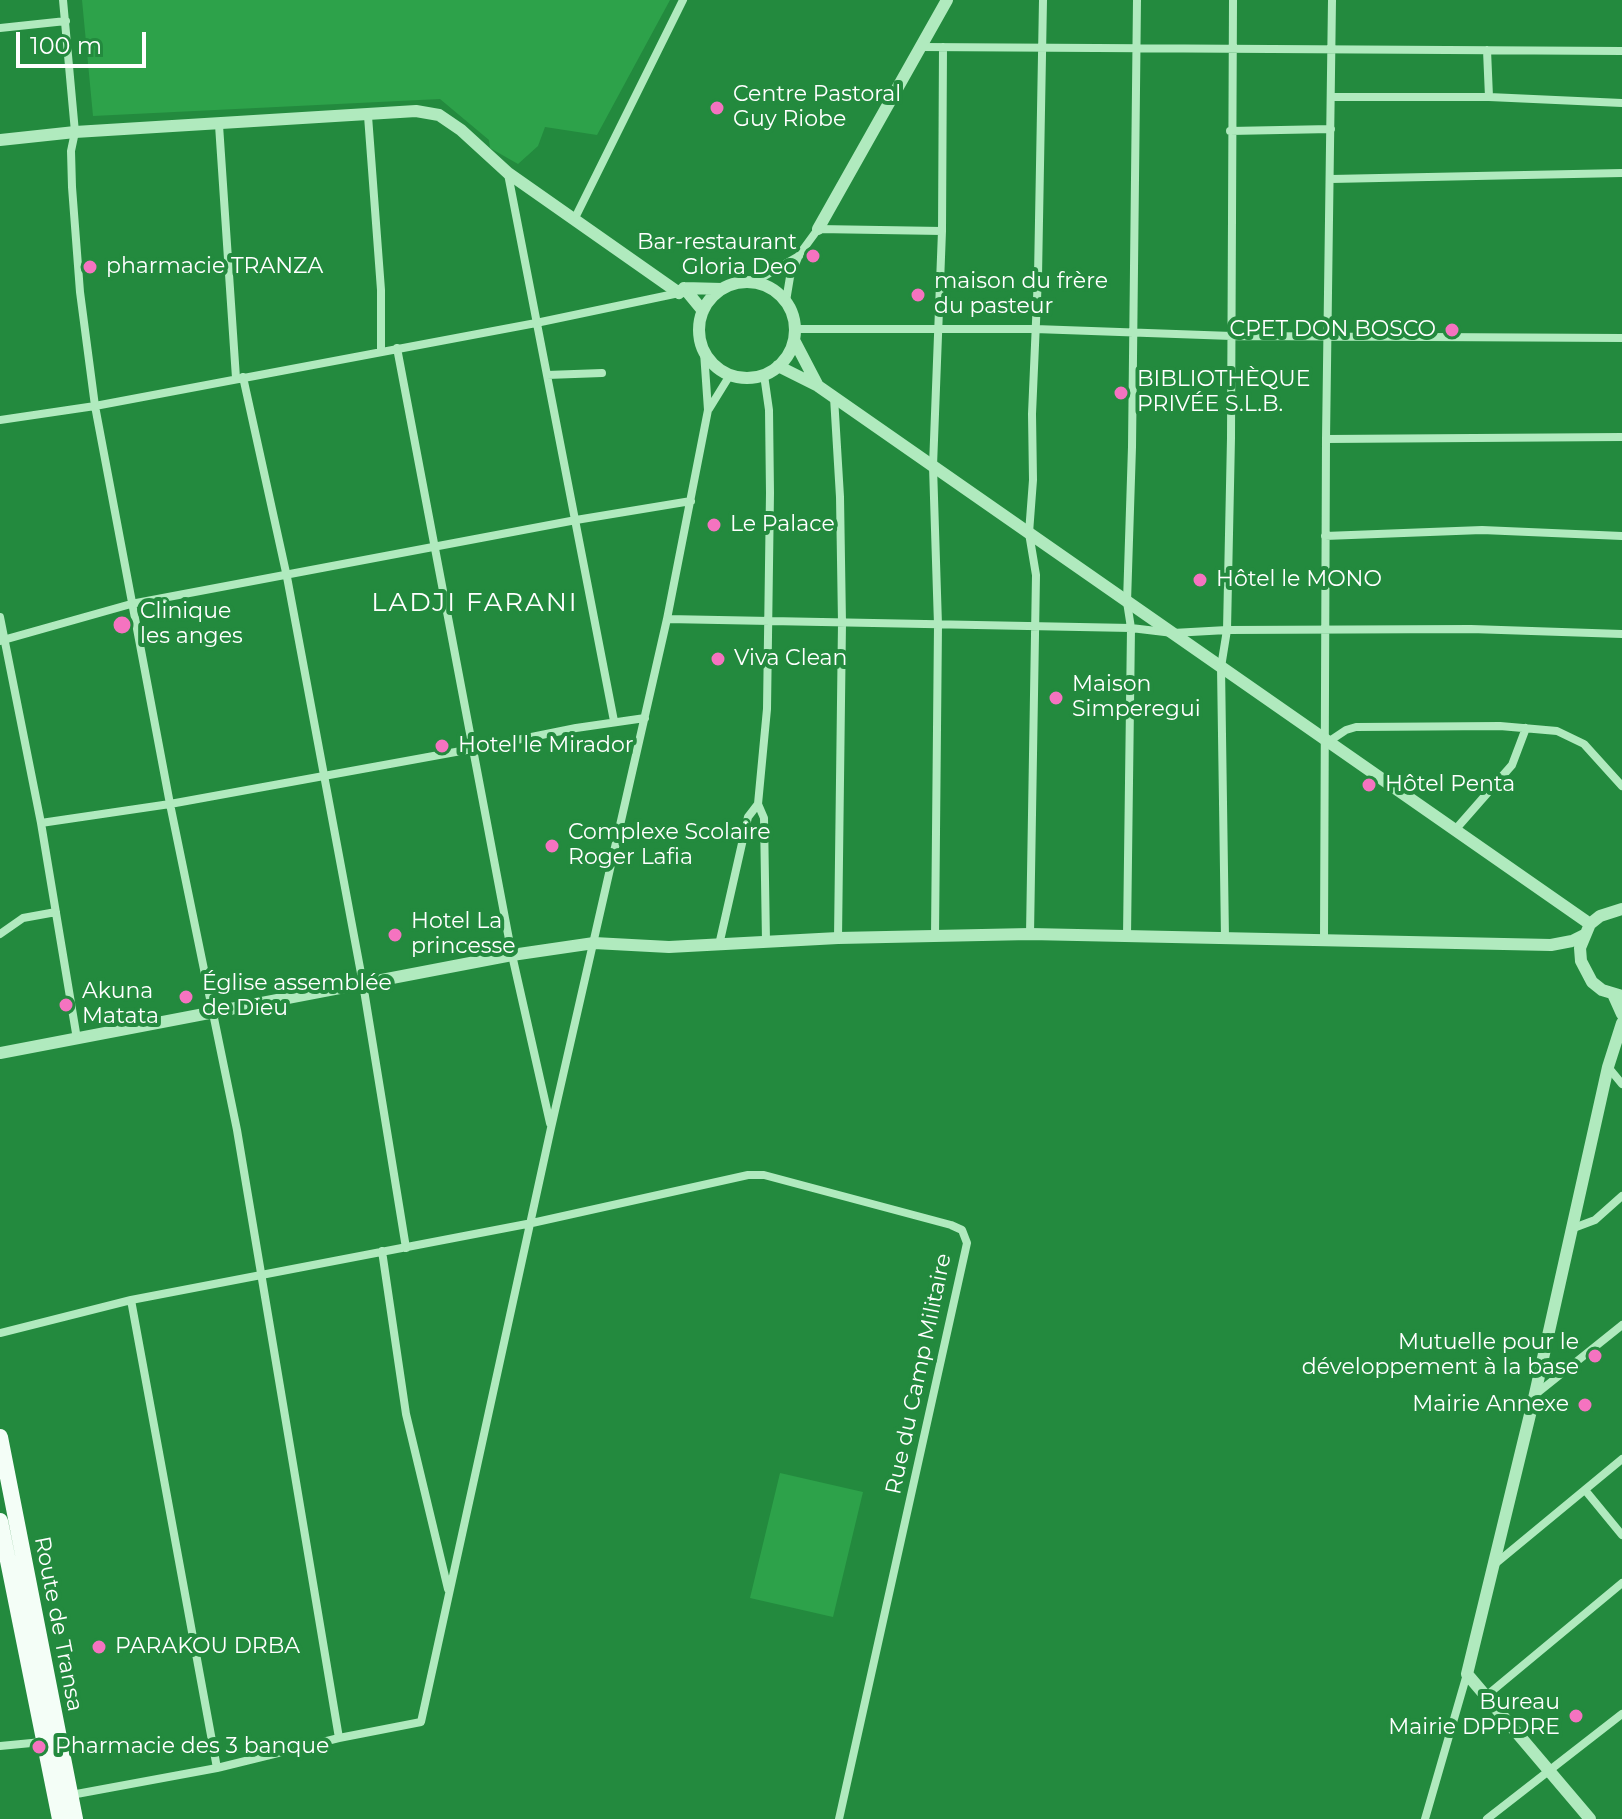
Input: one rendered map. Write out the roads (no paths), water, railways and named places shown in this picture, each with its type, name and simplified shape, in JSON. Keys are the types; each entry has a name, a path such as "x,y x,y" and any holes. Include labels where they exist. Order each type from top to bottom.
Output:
{"main road":[{"name":"Route de Transa","path":"0,1437 75,1819"},
{"name":"Route de Transa","path":"0,1521 42,1742 60,1819"}],"street":[{"path":"63,0 75,132 71,151 72,187 80,292 95,406 170,804 237,1130 339,1738"},
{"path":"574,220 683,0"},
{"path":"786,301 790,277 799,255 818,229 947,0"},
{"path":"1030,934 1036,575 1029,533 1033,480 1043,0"},
{"path":"1127,936 1131,628 1127,602 1137,0"},
{"path":"1225,938 1221,667 1227,630 1233,0"},
{"path":"1324,939 1327,741 1325,536 1332,0"},
{"path":"0,28 66,21"},
{"path":"921,47 1622,51"},
{"path":"935,936 938,625 933,466 942,231 943,47"},
{"path":"1487,50 1489,97"},
{"path":"1331,97 1489,97 1622,103"},
{"path":"0,140 75,132 416,111 439,115 461,130 508,173 682,291 703,311"},
{"path":"368,116 381,290 381,352"},
{"path":"219,125 239,378 287,577 363,984 406,1248"},
{"path":"1230,131 1331,129"},
{"path":"508,173 614,721"},
{"path":"1331,179 1622,173"},
{"path":"818,229 942,231"},
{"path":"754,282 799,255"},
{"path":"0,420 95,406 536,323 682,291 722,289 738,283 754,282 766,286 786,301 793,314 795,335 818,386"},
{"path":"69,1795 217,1768 339,1738 421,1722 691,501 708,410 699,325 703,311 722,289"},
{"path":"795,335 1035,329 1232,336 1622,338"},
{"path":"704,352 715,366 730,375 747,378 764,375 786,359 795,335"},
{"path":"397,348 512,955 551,1128"},
{"path":"778,366 818,386 1173,633 1455,830 1587,930"},
{"path":"547,375 602,373"},
{"path":"708,410 730,375"},
{"path":"764,375 769,410 770,622 767,709 758,804 764,818 766,942"},
{"path":"834,397 840,497 842,623 838,938"},
{"path":"1326,439 1622,437"},
{"path":"2,640 131,604 691,501"},
{"path":"1325,536 1482,530 1622,536"},
{"path":"0,617 2,640 41,823 77,1039"},
{"path":"667,619 1131,628 1173,633 1471,629 1622,634"},
{"path":"41,823 170,804 614,721 645,718"},
{"path":"1327,741 1356,727 1445,725 1557,731 1573,737 1596,756 1622,786"},
{"path":"1455,830 1512,765 1526,728"},
{"path":"719,946 748,817 758,804"},
{"path":"0,1053 512,955 594,943 657,947 719,946 838,938 1030,934 1551,945 1572,941 1600,916 1622,909"},
{"path":"0,934 23,918 56,912"},
{"path":"1587,930 1580,948 1581,961 1592,982 1617,995 1622,1014"},
{"path":"1551,945 1581,961"},
{"path":"1425,1819 1495,1564 1608,1067 1622,1023"},
{"path":"1608,1067 1622,1084"},
{"name":"Rue du Camp Militaire","path":"532,1223 748,1175 764,1175 962,1230 967,1243 839,1819"},
{"path":"1571,1229 1595,1220 1622,1196"},
{"path":"0,1333 131,1300 532,1223"},
{"path":"382,1251 406,1414 449,1594"},
{"path":"131,1300 217,1768"},
{"path":"1535,1394 1622,1325"},
{"path":"1495,1564 1622,1459"},
{"path":"1585,1490 1622,1535"},
{"path":"1486,1696 1622,1583"},
{"path":"1467,1674 1590,1819"},
{"path":"1487,1819 1622,1714"},
{"path":"1612,1722 1622,1728"},
{"path":"0,1746 42,1742"}],"place":[{"name":"Centre Pastoral Guy Riobe","path":"717,108"},
{"name":"Bar-restaurant Gloria Deo","path":"813,256"},
{"name":"pharmacie TRANZA","path":"90,267"},
{"name":"maison du frère du pasteur","path":"918,295"},
{"name":"CPET DON BOSCO","path":"1452,330"},
{"name":"BIBLIOTHÈQUE PRIVÉE S.L.B.","path":"1121,393"},
{"name":"Le Palace","path":"714,525"},
{"name":"Hôtel le MONO","path":"1200,580"},
{"name":"Clinique les anges","path":"122,625"},
{"name":"Viva Clean","path":"718,659"},
{"name":"Maison Simperegui","path":"1056,698"},
{"name":"Hotel le Mirador","path":"442,746"},
{"name":"Hôtel Penta","path":"1369,785"},
{"name":"Complexe Scolaire Roger Lafia","path":"552,846"},
{"name":"Hotel La princesse","path":"395,935"},
{"name":"Église assemblée de Dieu","path":"186,997"},
{"name":"Akuna Matata","path":"66,1005"},
{"name":"Mutuelle pour le développement à la base","path":"1595,1356"},
{"name":"Mairie Annexe","path":"1585,1405"},
{"name":"PARAKOU DRBA","path":"99,1647"},
{"name":"Bureau Mairie DPPDRE","path":"1576,1716"},
{"name":"Pharmacie des 3 banque","path":"39,1747"}],"district":[{"name":"LADJI FARANI","path":"475,603"}]}
